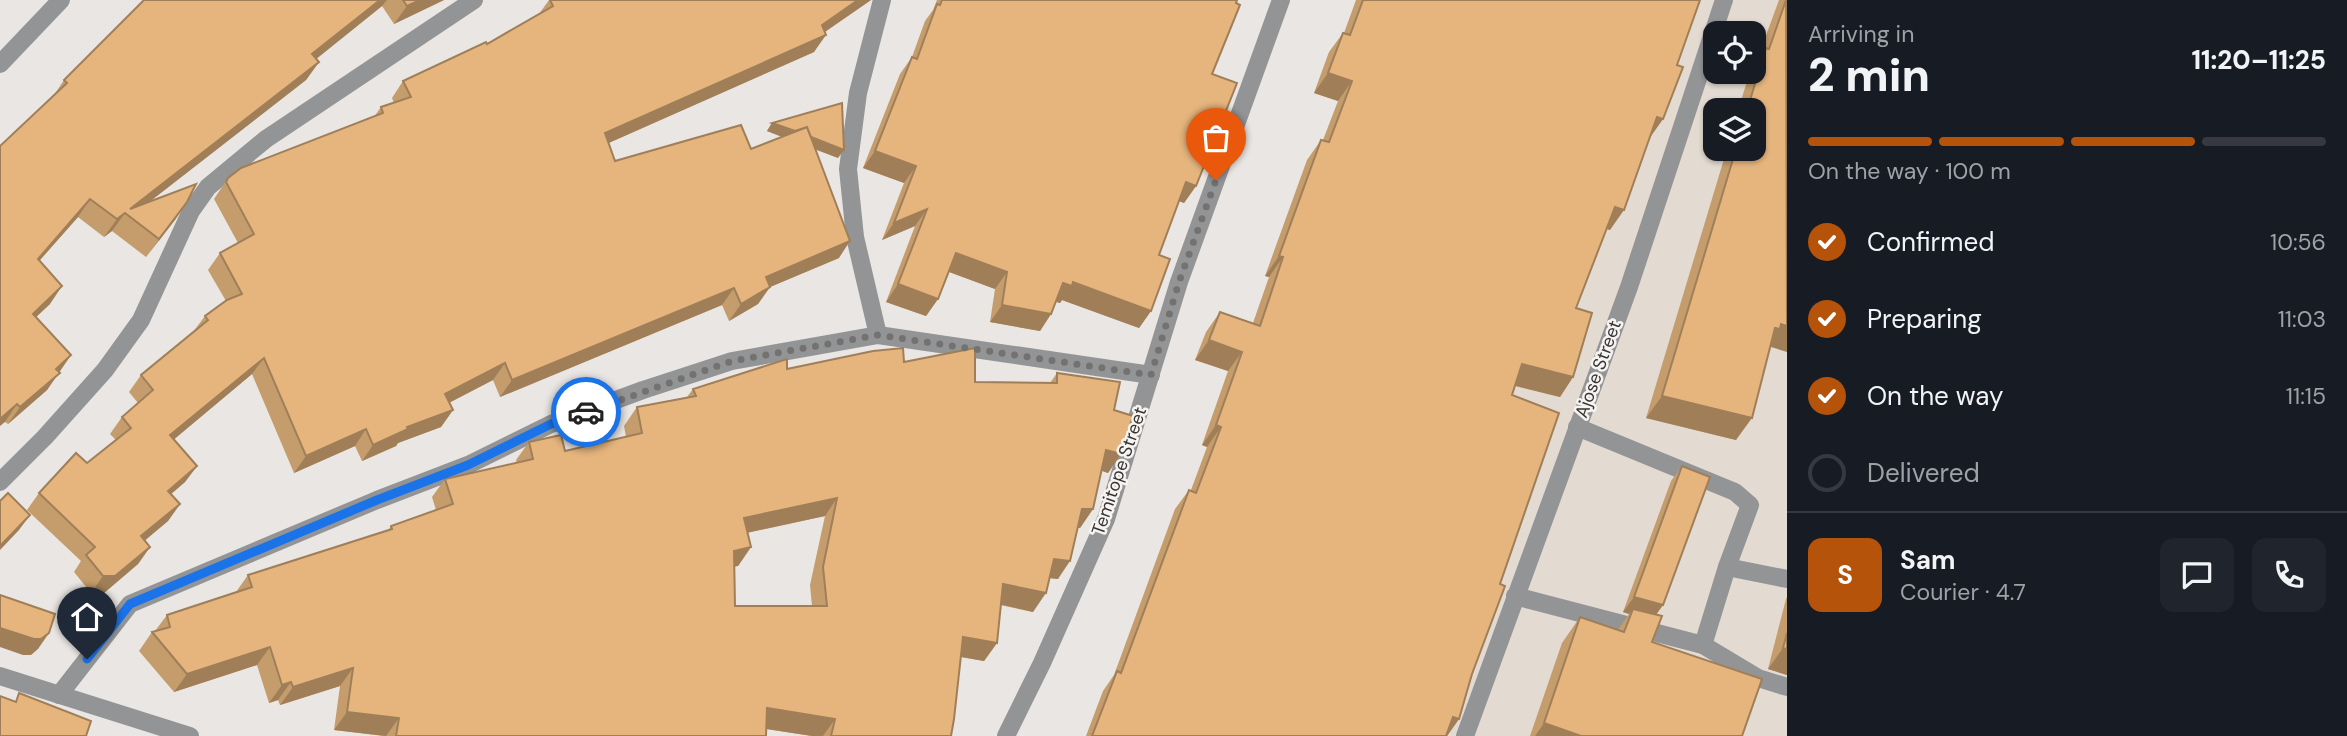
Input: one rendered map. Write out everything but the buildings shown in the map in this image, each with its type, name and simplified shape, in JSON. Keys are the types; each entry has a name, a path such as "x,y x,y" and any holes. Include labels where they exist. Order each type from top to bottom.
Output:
{"street":[{"path":"0,64 61,0"},
{"path":"0,482 45,437 104,370 141,320 191,211 208,187 266,139 474,0"},
{"path":"878,335 855,237 848,169 858,93 883,0"},
{"name":"Temitope Street","path":"1006,736 1042,663 1106,519 1179,282 1281,0"},
{"name":"Ajose Street","path":"1465,736 1629,287 1724,0"},
{"path":"59,695 130,604 377,500 468,465 551,424 732,361 878,335 1151,375"},
{"path":"1577,427 1735,492 1750,505 1703,645"},
{"path":"1727,567 1787,579"},
{"path":"1515,596 1703,645 1758,678 1787,687"},
{"path":"0,676 190,736"}],"shaded area":[{"path":"1578,0 1787,0 1787,736 1323,736"}],"way so far":[{"path":"586,412 732,361 878,335 1151,375 1179,282 1216,180"}],"route":[{"path":"87,659 130,604 377,500 468,465 551,424 586,412"}]}
